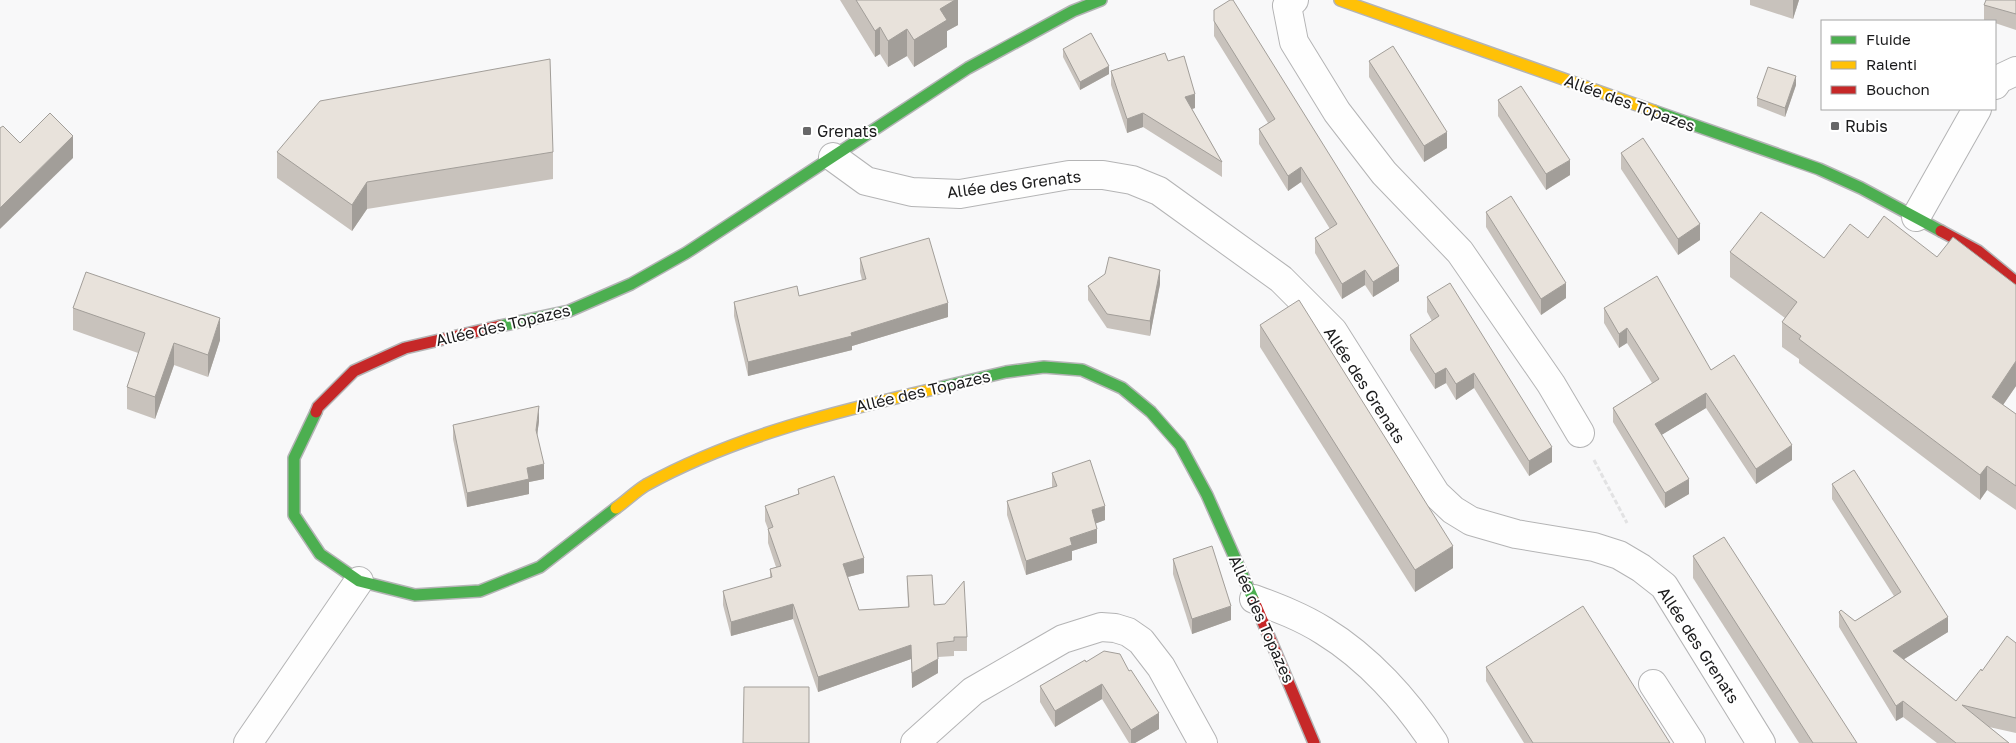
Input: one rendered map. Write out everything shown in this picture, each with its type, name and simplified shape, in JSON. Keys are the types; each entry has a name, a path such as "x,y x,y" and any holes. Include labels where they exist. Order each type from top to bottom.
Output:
{"main road":[{"name":"Allée des Topazes","path":"1101,0 1073,11 968,68 686,253 631,284 569,310 405,348 354,371 318,407 294,458 294,515 320,554 359,581 415,595 480,591 540,567 646,486 726,447 836,411 1006,372 1044,367 1082,370 1122,388 1151,412 1180,445 1207,495 1254,599 1314,743"},
{"name":"Allée des Topazes","path":"1340,0 1819,169 1861,188 1978,251 2016,282"}],"street":[{"path":"1294,0 1286,6 1294,42 1337,112 1384,173 1460,252 1551,384 1580,433"},
{"path":"1996,84 1999,80 2016,71"},
{"path":"1916,217 1976,110"},
{"name":"Allée des Grenats","path":"832,158 866,181 912,192 960,194 1069,175 1103,175 1132,180 1158,191 1281,278 1333,331 1436,494 1453,510 1471,521 1516,534 1594,547 1618,555 1641,568 1664,586 1761,743"},
{"path":"248,743 359,581"},
{"path":"1254,599 1286,611 1316,626 1353,650 1393,689 1434,743"},
{"path":"915,743 973,691 1063,639 1100,627 1115,628 1128,632 1141,641 1161,667 1203,743"},
{"path":"1653,684 1691,743"}],"path":[{"path":"1580,433 1631,529"}],"building":[{"path":"856,0 955,0 940,9 947,20 914,40 907,29 888,41 880,27 875,31"},
{"path":"1233,0 1399,266 1373,282 1365,270 1342,284 1315,238 1337,224 1301,167 1288,176 1259,129 1275,119 1214,21 1214,10"},
{"path":"1986,0 2016,0 2016,14 1984,5"},
{"path":"1091,33 1109,66 1080,82 1063,49"},
{"path":"1393,46 1447,132 1424,146 1369,61"},
{"path":"1165,53 1168,61 1184,56 1195,94 1185,97 1222,162 1143,113 1127,119 1111,71"},
{"path":"550,59 553,152 367,182 352,205 277,152 320,101"},
{"path":"1768,67 1796,76 1785,108 1757,98"},
{"path":"1521,86 1570,160 1546,174 1498,100"},
{"path":"50,113 73,136 0,208 0,128 3,126 20,143"},
{"path":"1643,138 1700,224 1678,239 1621,153"},
{"path":"1511,196 1566,283 1541,299 1486,212"},
{"path":"1761,212 1824,258 1850,224 1868,238 1884,216 1937,257 1953,237 2016,285 2016,361 1992,397 2016,414 2016,486 1987,466 1980,475 1799,339 1801,336 1782,322 1797,302 1730,252"},
{"path":"929,238 948,303 851,333 852,336 748,362 734,302 797,286 799,296 866,279 860,258"},
{"path":"1109,257 1160,270 1150,321 1107,314 1088,286 1105,274"},
{"path":"86,272 220,318 208,355 174,343 155,397 127,387 145,333 73,308"},
{"path":"1657,276 1711,370 1734,355 1792,445 1756,469 1706,393 1655,424 1689,479 1665,493 1613,408 1659,379 1627,328 1619,334 1604,308"},
{"path":"1450,283 1552,447 1529,461 1474,373 1456,384 1446,368 1435,374 1410,335 1439,316 1427,297"},
{"path":"1299,300 1453,546 1415,570 1260,325"},
{"path":"539,406 536,430 544,464 527,468 529,479 467,493 453,425"},
{"path":"1090,460 1105,506 1092,510 1097,529 1070,538 1072,545 1026,561 1007,501 1057,486 1052,473"},
{"path":"1854,470 1948,617 1893,651 1956,701 1981,669 1982,671 2007,636 2016,643 2016,718 1962,705 2009,743 1956,743 1903,701 1896,706 1839,612 1841,610 1855,621 1901,592 1832,484"},
{"path":"834,476 864,558 843,564 859,610 909,607 907,576 932,575 934,605 945,604 964,581 967,637 954,637 954,641 937,643 938,659 912,673 911,645 818,677 793,604 731,622 723,591 772,577 770,569 781,566 768,529 773,527 765,506 799,494 798,489"},
{"path":"1724,537 1857,743 1813,743 1693,556"},
{"path":"1212,546 1231,606 1192,619 1173,559"},
{"path":"1583,606 1670,743 1533,743 1486,667"},
{"path":"1104,651 1120,654 1129,671 1131,670 1159,713 1131,730 1102,684 1055,711 1040,686"},
{"path":"744,687 809,687 809,743 743,743"}],"traffic: fast":[{"path":"500,326 569,311 631,284 686,253 968,68 1073,11 1101,0"},
{"path":"1654,111 1819,169 1861,188 1941,231"},
{"path":"938,388 1006,372 1044,367 1082,370 1122,388 1151,412 1180,445 1207,495 1254,601"},
{"path":"316,412 294,458 294,515 320,554 359,581 415,595 480,591 540,567 616,508"}],"traffic: slow":[{"path":"1340,0 1654,111"},
{"path":"616,508 646,485 681,467 752,438 863,406 938,388"}],"traffic: jam":[{"path":"1941,231 1978,251 2016,282"},
{"path":"316,412 318,407 354,371 405,348 500,326"},
{"path":"1254,601 1314,743"}],"place":[{"name":"Rubis","path":"1835,126"},
{"name":"Grenats","path":"807,131"}]}
